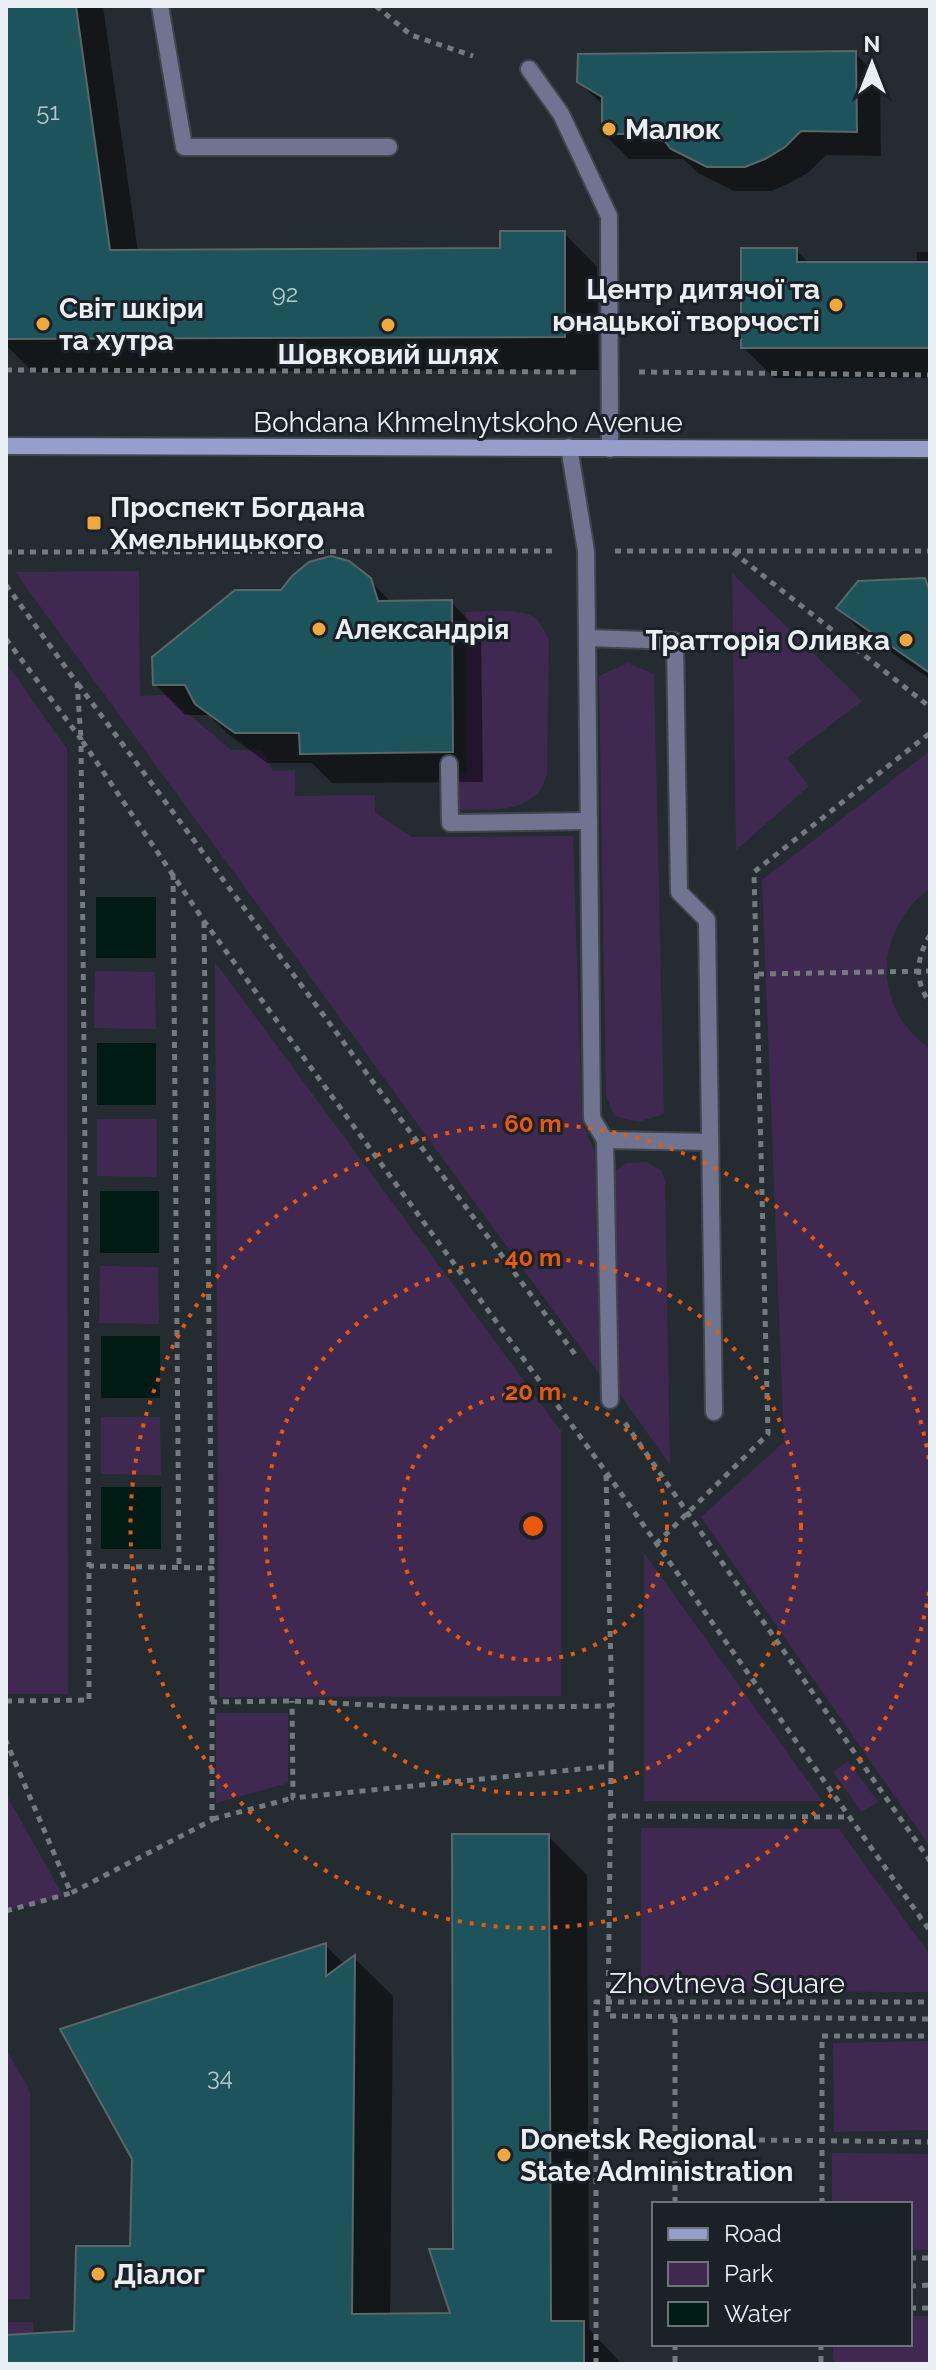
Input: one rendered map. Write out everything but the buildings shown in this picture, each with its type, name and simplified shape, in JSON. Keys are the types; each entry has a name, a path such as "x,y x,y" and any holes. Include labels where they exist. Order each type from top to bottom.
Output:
{"main road":[{"name":"Bohdana Khmelnytskoho Avenue","path":"6,446 930,449"}],"lane":[{"path":"160,6 184,147 389,147"},
{"path":"529,69 561,114 609,216 610,449"},
{"path":"569,447 586,551 592,1118 605,1140 610,1400"},
{"path":"588,638 675,641 679,892 707,920 714,1412"},
{"path":"449,764 450,823 589,821"},
{"path":"605,1140 710,1142"}],"path":[{"path":"376,6 411,35 473,56"},
{"path":"6,370 930,375"},
{"path":"732,551 930,707"},
{"path":"6,552 930,551"},
{"path":"6,585 610,1400 930,1861"},
{"path":"6,639 81,739 204,921 606,1472 930,1931"},
{"path":"6,1701 89,1700 81,739 77,683"},
{"path":"656,1544 768,1434 754,872 930,733"},
{"path":"173,873 179,1566"},
{"path":"204,921 212,1820"},
{"path":"930,935 921,949 918,971 923,993 930,1003"},
{"path":"758,974 930,971"},
{"path":"606,1472 612,1706 608,2016 930,2019"},
{"path":"89,1566 212,1568"},
{"path":"211,1702 292,1701 432,1708 612,1706"},
{"path":"292,1701 293,1798"},
{"path":"6,1741 71,1893"},
{"path":"6,1911 71,1893 212,1820 293,1798 611,1766"},
{"path":"610,1816 849,1817"},
{"name":"Zhovtneva Square","path":"596,2364 596,2002 930,2002"},
{"path":"675,2017 675,2202"},
{"name":"Zhovtneva Square","path":"822,2202 822,2036 930,2036"},
{"path":"675,2139 930,2142"}],"green space":[{"path":"139,571 140,696 166,695 231,750 262,750 273,771 295,770 295,796 375,795 375,812 412,837 573,836 582,1121 595,1153 602,1377 15,572"},
{"path":"732,573 862,701 787,758 809,786 736,850"},
{"path":"507,611 530,615 539,622 549,640 547,774 542,787 532,798 513,807 459,810 460,773 467,772 466,612"},
{"path":"6,663 67,749 68,1694 6,1694"},
{"path":"627,663 654,674 664,1114 638,1122 614,1116 606,1095 599,676"},
{"path":"930,751 930,888 912,905 898,925 890,946 887,968 889,991 897,1012 911,1032 930,1049 930,1847 701,1517 784,1442 762,880"},
{"path":"215,962 561,1431 561,1696 219,1697"},
{"path":"95,971 155,972 156,1029 94,1028"},
{"path":"97,1119 157,1119 157,1177 97,1176"},
{"path":"646,1162 661,1170 665,1181 670,1465 620,1394 613,1173 626,1163"},
{"path":"100,1266 158,1267 159,1324 99,1323"},
{"path":"101,1417 160,1417 161,1475 101,1474"},
{"path":"644,1553 822,1801 644,1801"},
{"path":"216,1713 288,1713 288,1783 216,1803"},
{"path":"848,1761 878,1802 862,1812 833,1772"},
{"path":"6,1794 63,1896 6,1911"},
{"path":"641,1828 839,1829 930,1955 930,1992 641,1991"},
{"path":"930,2041 930,2130 834,2132 833,2043"},
{"path":"6,2049 30,2091 30,2299 6,2299"},
{"path":"832,2153 930,2154 930,2250 912,2250 912,2202 832,2202"},
{"path":"912,2316 930,2316 930,2364 833,2364 833,2346 912,2346"},
{"path":"6,2322 33,2322 33,2364 6,2364"}],"water":[{"path":"96,897 156,897 156,958 96,958"},
{"path":"97,1043 156,1043 156,1105 97,1105"},
{"path":"100,1191 159,1191 159,1253 100,1253"},
{"path":"101,1336 160,1336 160,1398 101,1398"},
{"path":"101,1487 161,1487 161,1549 101,1549"}],"place":[{"name":"Малюк","path":"609,129"},
{"name":"Центр дитячої та юнацької творчості","path":"836,305"},
{"name":"Світ шкіри та хутра","path":"43,324"},
{"name":"Шовковий шлях","path":"388,325"},
{"name":"Проспект Богдана Хмельницького","path":"94,523"},
{"name":"Александрія","path":"319,629"},
{"name":"Тратторія Оливка","path":"906,640"},
{"name":"Donetsk Regional State Administration","path":"504,2155"},
{"name":"Діалог","path":"98,2274"}]}
